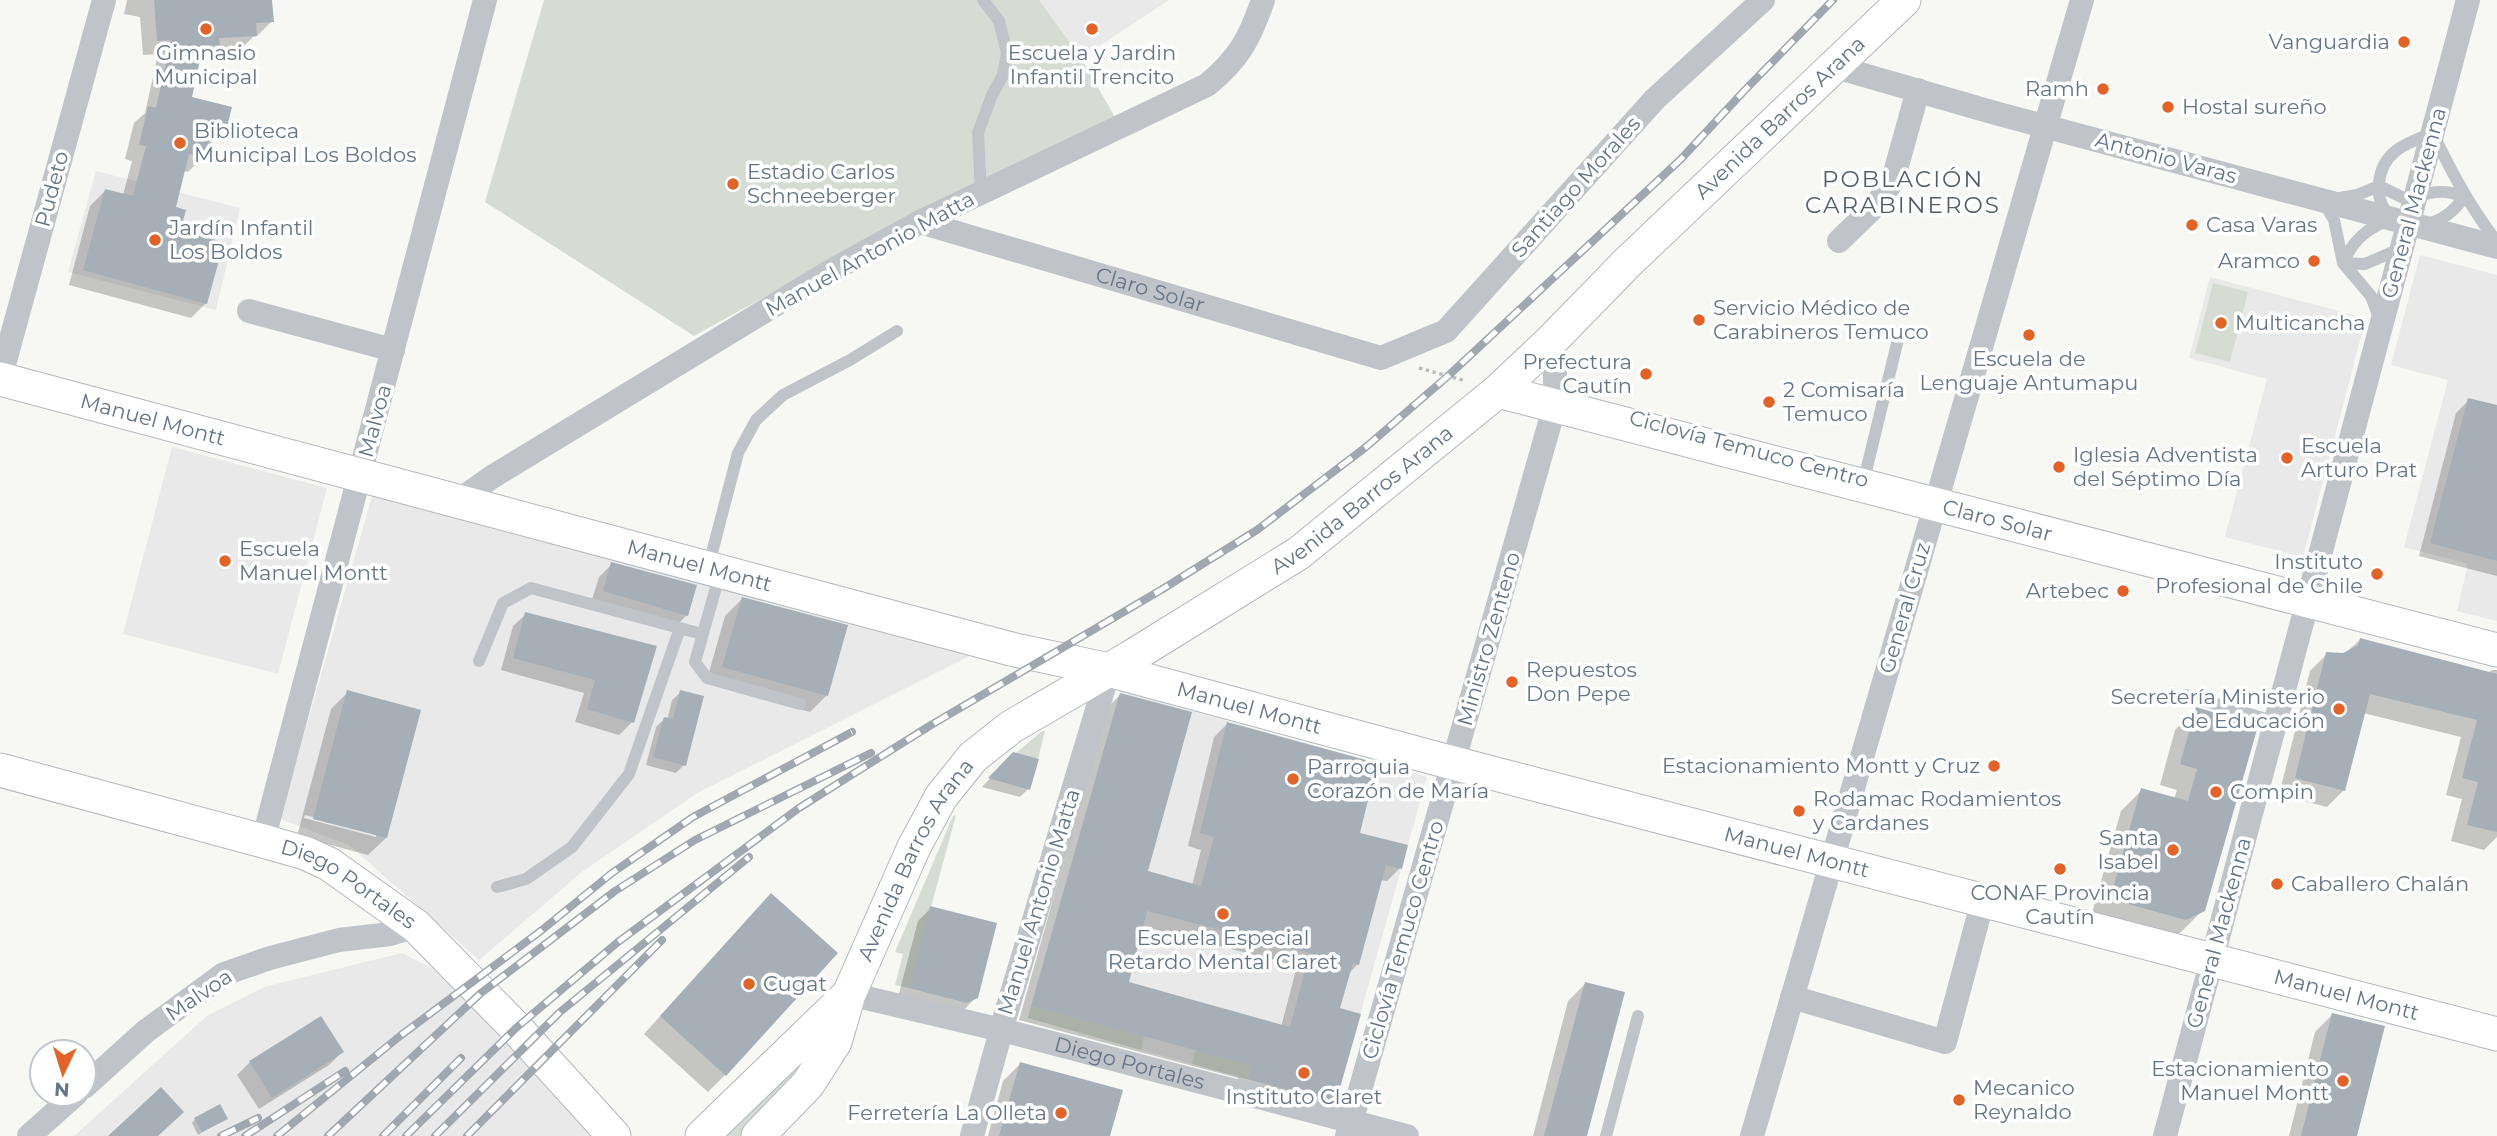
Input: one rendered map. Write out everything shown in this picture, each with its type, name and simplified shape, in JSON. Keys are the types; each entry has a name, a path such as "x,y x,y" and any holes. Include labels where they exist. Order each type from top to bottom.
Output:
{"street":[{"name":"Pudeto","path":"0,379 104,0"},
{"name":"Manuel Antonio Matta","path":"458,501 492,477 829,272 920,222 1207,85 1223,72 1242,50 1254,28 1263,0"},
{"name":"Santiago Morales","path":"1381,358 1446,331 1655,99 1763,0"},
{"name":"Avenida Barros Arana","path":"758,1136 808,1084 835,1042 849,994 927,820 956,775 973,757 1001,734 1299,553 1498,391 1628,262 1904,0"},
{"name":"General Cruz","path":"1752,1136 2082,0"},
{"name":"General Mackenna","path":"2165,1136 2469,0"},
{"name":"Malvoa","path":"263,841 488,2"},
{"name":"Antonio Varas","path":"1836,67 2323,201 2409,218 2497,244"},
{"path":"1839,241 1876,205 1893,180 1918,90"},
{"name":"Claro Solar","path":"920,222 1381,358"},
{"path":"249,311 393,350"},
{"name":"Ministro Zenteno","path":"1349,1129 1555,405 1555,371 1550,341"},
{"name":"Manuel Montt","path":"0,379 1011,649 1109,670 1453,763 2497,1034"},
{"name":"Claro Solar","path":"1498,391 2497,650"},
{"name":"Manuel Antonio Matta","path":"972,1136 1109,670"},
{"name":"Diego Portales","path":"0,769 305,853 329,864 416,926 516,1028 614,1136"},
{"path":"1792,997 1945,1042 1983,900"},
{"name":"Malvoa","path":"98,1074 146,1031 224,974 270,958 339,940 390,934 416,926"},
{"name":"Avenida Barros Arana","path":"702,1136 849,994"},
{"name":"Diego Portales","path":"849,994 1002,1030 1349,1129 1407,1136"},
{"path":"29,1136 60,1108"}],"lane":[{"path":"982,192 978,133 992,95 1003,75 1007,53 999,21 983,0"},
{"path":"2464,197 2445,217 2432,223 2409,218 2382,206 2380,172 2389,156 2409,142 2433,133 2464,197 2497,244"},
{"path":"2379,186 2357,195 2323,201 2334,220 2343,263 2371,296 2382,325"},
{"path":"2379,186 2409,218"},
{"path":"2409,218 2417,197 2435,191 2464,197"},
{"path":"2343,263 2357,240 2379,223 2409,218"},
{"path":"2343,263 2365,264 2403,247"},
{"path":"800,704 707,678 695,662 738,453 756,420 769,406 897,331"},
{"path":"1863,485 1900,331"},
{"path":"479,661 503,603 531,588 702,634"},
{"path":"496,887 526,879 572,847 629,774 680,628"},
{"path":"2186,695 2276,722"},
{"path":"1606,1136 1638,1016"}],"path":[{"path":"1381,358 1498,391"}],"shaded area":[{"name":"Estadio Carlos Schneeberger","path":"544,0 1039,0 1081,58 1116,119 906,219 694,336 485,202"},
{"name":"Escuela y Jardin Infantil Trencito","path":"1039,0 1169,0 1081,58"},
{"name":"Jardín Infantil Los Boldos","path":"96,171 240,208 216,310 68,272"},
{"path":"2420,255 2497,275 2497,621 2457,611 2468,564 2404,547 2448,380 2391,365"},
{"name":"Escuela Arturo Prat","path":"2210,277 2366,318 2303,557 2225,537 2267,379 2189,358"},
{"name":"Multicancha","path":"2213,283 2248,292 2230,362 2195,353"},
{"name":"Escuela Manuel Montt","path":"172,447 327,488 278,674 123,634"},
{"path":"374,489 978,652 699,792 583,871 479,960 349,845 280,819"},
{"name":"Escuela Especial Retardo Mental Claret","path":"1120,691 1427,777 1335,1104 1028,1018"},
{"path":"1045,731 1038,759 1016,753"},
{"path":"956,815 909,988 895,985 903,954 895,952 953,816"},
{"path":"402,953 441,973 593,1136 74,1136 208,1015 264,987"},
{"path":"1031,1006 1144,1036 1141,1050 1028,1018"},
{"path":"828,1033 747,1136 721,1136"},
{"path":"1196,1050 1251,1064 1247,1079 1192,1064"}],"building":[{"path":"154,0 272,0 274,22 256,23 257,36 219,38 220,45 203,46 192,97 232,107 226,131 212,127 205,158 189,154 176,207 186,210 180,231 224,242 207,304 83,270 105,189 133,196 146,146 139,145 148,106 156,108 171,40 157,41"},
{"path":"2468,398 2497,405 2497,561 2430,543"},
{"path":"611,562 697,585 688,616 603,591"},
{"path":"742,597 848,625 828,696 722,667"},
{"path":"525,612 657,646 634,723 587,709 595,680 513,658"},
{"name":"Secretería Ministerio de Educación","path":"2360,638 2497,674 2497,832 2467,825 2478,782 2462,778 2477,720 2370,694 2345,791 2295,778 2326,652 2343,653 2358,645"},
{"path":"347,690 421,710 387,838 313,819"},
{"path":"680,690 704,696 686,766 653,757 664,717 673,719"},
{"name":"Escuela Especial Retardo Mental Claret","path":"1120,693 1192,712 1148,871 1201,886 1214,837 1200,833 1227,722 1377,763 1360,833 1408,845 1402,869 1386,865 1359,965 1353,963 1340,1008 1361,1014 1336,1102 1247,1079 1251,1065 1031,1006","holes":["1147,911 1310,953 1290,1027 1129,982"]},
{"name":"Santa Isabel","path":"2196,707 2258,726 2205,911 2186,920 2110,899 2141,788 2188,801 2197,769 2180,764"},
{"path":"1013,752 1039,759 1030,790 988,778"},
{"name":"Cugat","path":"771,893 838,953 726,1076 660,1016"},
{"path":"930,906 997,923 978,998 967,1003 909,988"},
{"path":"1585,982 1625,992 1587,1136 1544,1136"},
{"name":"Estacionamiento Manuel Montt","path":"2332,1013 2385,1026 2357,1136 2301,1136"},
{"path":"321,1016 344,1052 272,1098 249,1061"},
{"name":"Ferretería La Olleta","path":"1020,1062 1123,1090 1110,1136 999,1136"},
{"path":"161,1087 184,1112 158,1136 108,1136"},
{"path":"220,1104 228,1119 202,1132 194,1118"}],"railway":[{"path":"406,1136 516,1028 618,942 799,808 931,725 1161,590 1257,530 1366,447 1448,376 1681,159 1833,0"},
{"path":"277,1136 400,1036 542,930 612,873 693,817 852,732"},
{"path":"328,1136 481,993 615,891 695,840 871,753"},
{"path":"435,1136 560,1012 749,857"},
{"path":"467,1136 662,940"},
{"path":"383,1136 461,1058"},
{"path":"245,1136 345,1071"},
{"path":"221,1136 258,1118"}],"place":[{"name":"Gimnasio Municipal","path":"206,29"},
{"name":"Escuela y Jardin Infantil Trencito","path":"1092,29"},
{"name":"Vanguardia","path":"2404,42"},
{"name":"Ramh","path":"2103,89"},
{"name":"Hostal sureño","path":"2168,107"},
{"name":"Biblioteca Municipal Los Boldos","path":"180,143"},
{"name":"Estadio Carlos Schneeberger","path":"733,184"},
{"name":"Casa Varas","path":"2192,225"},
{"name":"Jardín Infantil Los Boldos","path":"155,240"},
{"name":"Aramco","path":"2314,261"},
{"name":"Servicio Médico de Carabineros Temuco","path":"1699,320"},
{"name":"Multicancha","path":"2221,323"},
{"name":"Escuela de Lenguaje Antumapu","path":"2029,335"},
{"name":"Prefectura Cautín","path":"1646,374"},
{"name":"2 Comisaría Temuco","path":"1769,402"},
{"name":"Escuela Arturo Prat","path":"2287,458"},
{"name":"Iglesia Adventista del Séptimo Día","path":"2059,467"},
{"name":"Escuela Manuel Montt","path":"225,561"},
{"name":"Instituto Profesional de Chile","path":"2377,574"},
{"name":"Artebec","path":"2123,591"},
{"name":"Repuestos Don Pepe","path":"1512,682"},
{"name":"Secretería Ministerio de Educación","path":"2339,709"},
{"name":"Estacionamiento Montt y Cruz","path":"1994,766"},
{"name":"Parroquia Corazón de María","path":"1293,779"},
{"name":"Compin","path":"2216,792"},
{"name":"Rodamac Rodamientos y Cardanes","path":"1799,811"},
{"name":"Santa Isabel","path":"2173,850"},
{"name":"CONAF Provincia Cautín","path":"2060,869"},
{"name":"Caballero Chalán","path":"2277,884"},
{"name":"Escuela Especial Retardo Mental Claret","path":"1223,914"},
{"name":"Cugat","path":"749,984"},
{"name":"Instituto Claret","path":"1304,1073"},
{"name":"Estacionamiento Manuel Montt","path":"2343,1081"},
{"name":"Mecanico Reynaldo","path":"1959,1100"},
{"name":"Ferretería La Olleta","path":"1061,1113"}],"district":[{"name":"POBLACIÓN CARABINEROS","path":"1903,192"}]}
